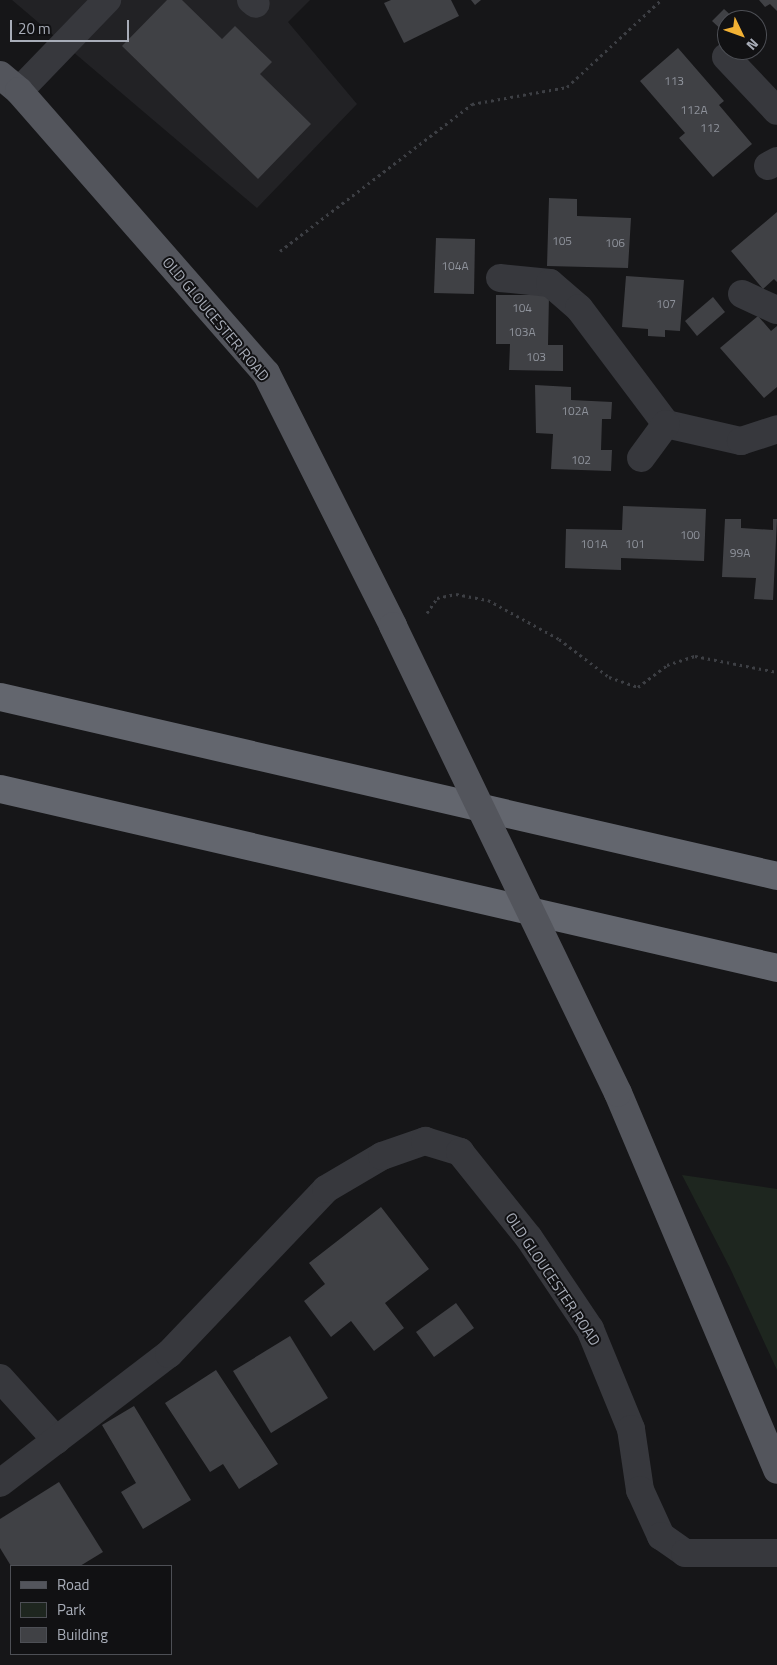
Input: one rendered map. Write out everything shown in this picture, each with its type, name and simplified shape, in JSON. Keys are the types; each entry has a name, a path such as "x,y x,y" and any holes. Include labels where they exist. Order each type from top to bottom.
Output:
{"highway":[{"path":"0,698 777,876"},
{"path":"0,789 777,968"}],"main road":[{"name":"OLD GLOUCESTER ROAD","path":"10,83 266,373 393,626 618,1093 777,1470"}],"street":[{"path":"10,83 107,0"},
{"path":"729,60 777,111"},
{"path":"500,278 550,283 579,308 620,367 666,424 741,441 774,438"},
{"path":"742,294 777,310"},
{"path":"641,458 666,424"},
{"name":"OLD GLOUCESTER ROAD","path":"56,1440 169,1354 326,1189 382,1156 425,1141 460,1152 529,1238 590,1329 630,1429 640,1490 661,1536 685,1553 777,1552"},
{"path":"0,1378 56,1440 0,1483"}],"path":[{"path":"280,251 472,104 567,87 662,0"},
{"path":"393,626 425,622 437,598 456,594 488,600 559,639 609,676 638,687 668,665 696,656 777,672"}],"shaded area":[{"path":"12,0 310,0 288,22 357,104 257,208"}],"green space":[{"path":"682,1175 777,1189 777,1370 730,1268"}],"building":[{"path":"167,0 182,0 222,39 235,26 272,62 260,74 311,124 258,179 122,46"},
{"path":"391,0 451,0 459,16 404,43 384,3"},
{"path":"471,0 481,0 475,5"},
{"path":"759,0 777,0 777,11 770,4 765,7"},
{"path":"717,16 717,26 712,21"},
{"path":"678,48 724,101 719,105 752,144 713,177 679,138 685,133 640,81"},
{"path":"549,198 577,199 577,216 631,218 628,268 547,266"},
{"path":"777,212 777,282 774,279 763,289 731,251"},
{"path":"436,238 475,239 474,294 434,293"},
{"path":"626,276 684,280 680,331 665,330 665,337 648,336 648,329 622,327"},
{"path":"496,295 549,295 548,345 563,345 563,371 509,370 510,344 496,344"},
{"path":"713,297 725,312 697,336 685,321"},
{"path":"758,316 771,331 777,326 777,387 764,398 720,348"},
{"path":"535,385 571,387 571,400 612,402 611,419 602,419 601,450 612,450 611,471 551,469 553,434 536,433"},
{"path":"623,506 706,509 704,561 621,558 621,570 565,568 566,529 622,530"},
{"path":"725,519 741,519 741,528 773,530 773,519 777,519 773,600 754,599 756,578 722,577"},
{"path":"381,1207 429,1269 385,1303 404,1328 374,1351 351,1321 331,1337 304,1301 325,1284 309,1263"},
{"path":"456,1303 474,1328 434,1357 416,1332"},
{"path":"290,1336 328,1398 271,1433 233,1371"},
{"path":"216,1370 278,1464 239,1489 223,1464 210,1472 165,1403"},
{"path":"134,1406 191,1500 143,1529 121,1492 136,1483 102,1425"},
{"path":"59,1482 103,1552 82,1565 10,1565 0,1548 0,1519"}]}
